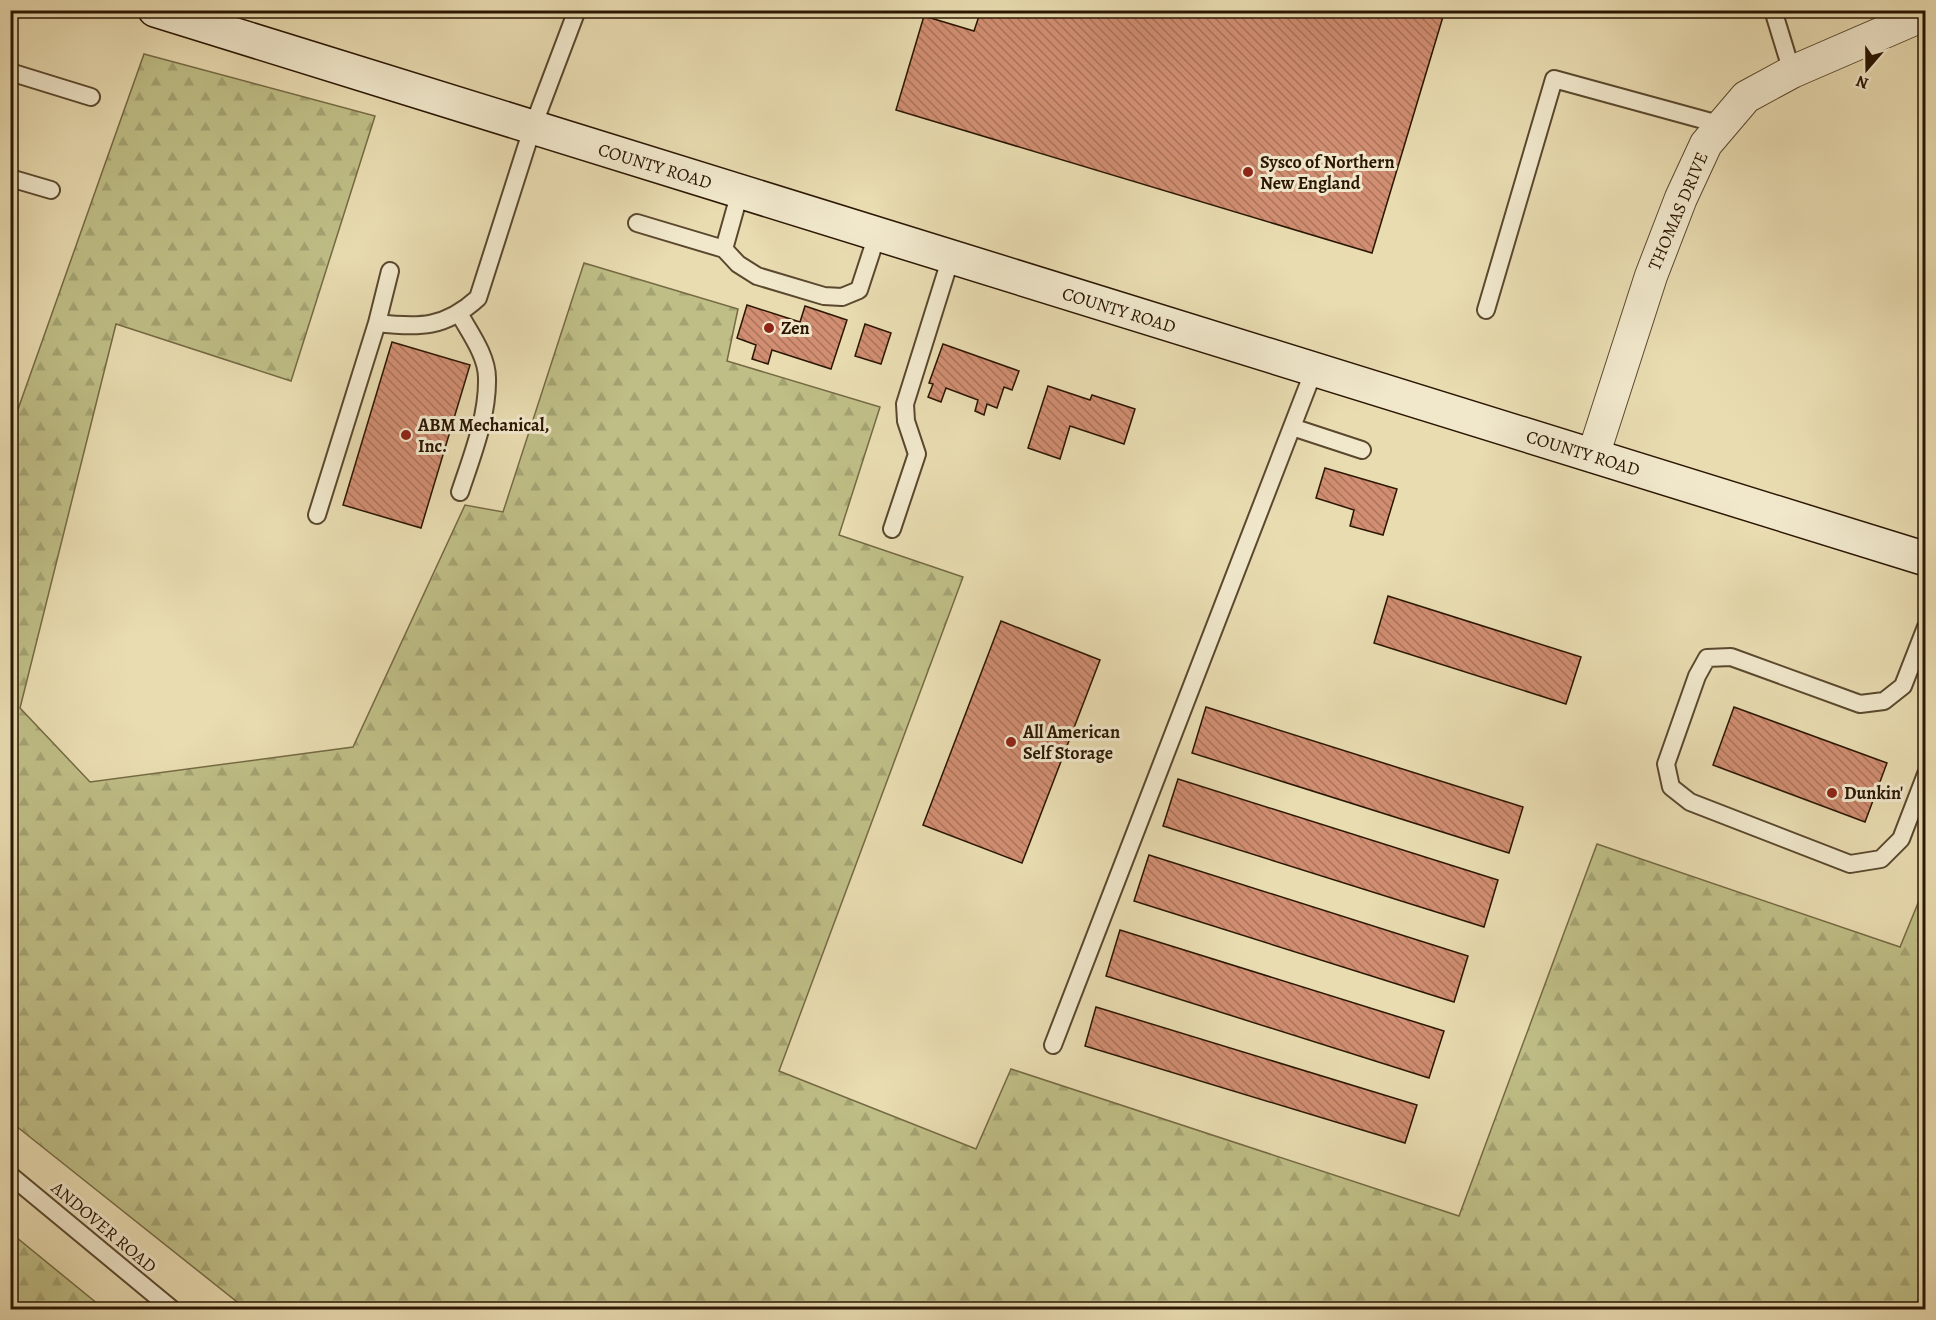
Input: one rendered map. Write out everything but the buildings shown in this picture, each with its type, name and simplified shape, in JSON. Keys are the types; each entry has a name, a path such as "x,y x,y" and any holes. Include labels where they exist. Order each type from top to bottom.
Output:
{"main road":[{"name":"COUNTY ROAD","path":"155,10 532,129 1926,559"}],"street":[{"name":"THOMAS DRIVE","path":"1593,456 1651,276 1680,198 1706,144 1746,97 1792,72 1926,14"}],"lane":[{"path":"377,323 427,327 460,315 478,298 532,129 577,10"},
{"path":"1773,10 1792,72"},
{"path":"10,72 91,97"},
{"path":"1486,310 1554,79 1722,125"},
{"path":"10,178 51,190"},
{"path":"724,249 740,192"},
{"path":"637,223 724,249 738,264 757,276 824,296 842,297 860,290 877,235"},
{"path":"892,530 917,454 906,421 905,404 951,257"},
{"path":"317,515 377,323 390,271"},
{"path":"460,315 478,346 488,377 477,438 460,492"},
{"path":"1053,1045 1314,370"},
{"path":"1292,427 1362,450"},
{"path":"1926,627 1903,686 1884,701 1860,704 1731,657 1707,658 1696,676 1666,764 1671,787 1690,802 1850,864 1881,860 1901,839 1926,774"},
{"name":"ANDOVER ROAD","path":"10,1175 173,1310"}],"green space":[{"path":"144,54 375,116 291,381 116,324 20,708 90,782 353,747 465,505 503,512 584,263 738,309 727,361 880,407 839,535 963,577 779,1071 976,1149 1011,1069 1459,1216 1597,844 1900,947 1925,886 1925,1309 246,1309 11,1122 11,429"},
{"path":"11,1233 104,1309 11,1309"}],"place":[{"name":"Sysco of Northern New England","path":"1248,172"},
{"name":"Zen","path":"769,328"},
{"name":"ABM Mechanical, Inc.","path":"406,435"},
{"name":"All American Self Storage","path":"1011,742"},
{"name":"Dunkin'","path":"1832,793"}]}
